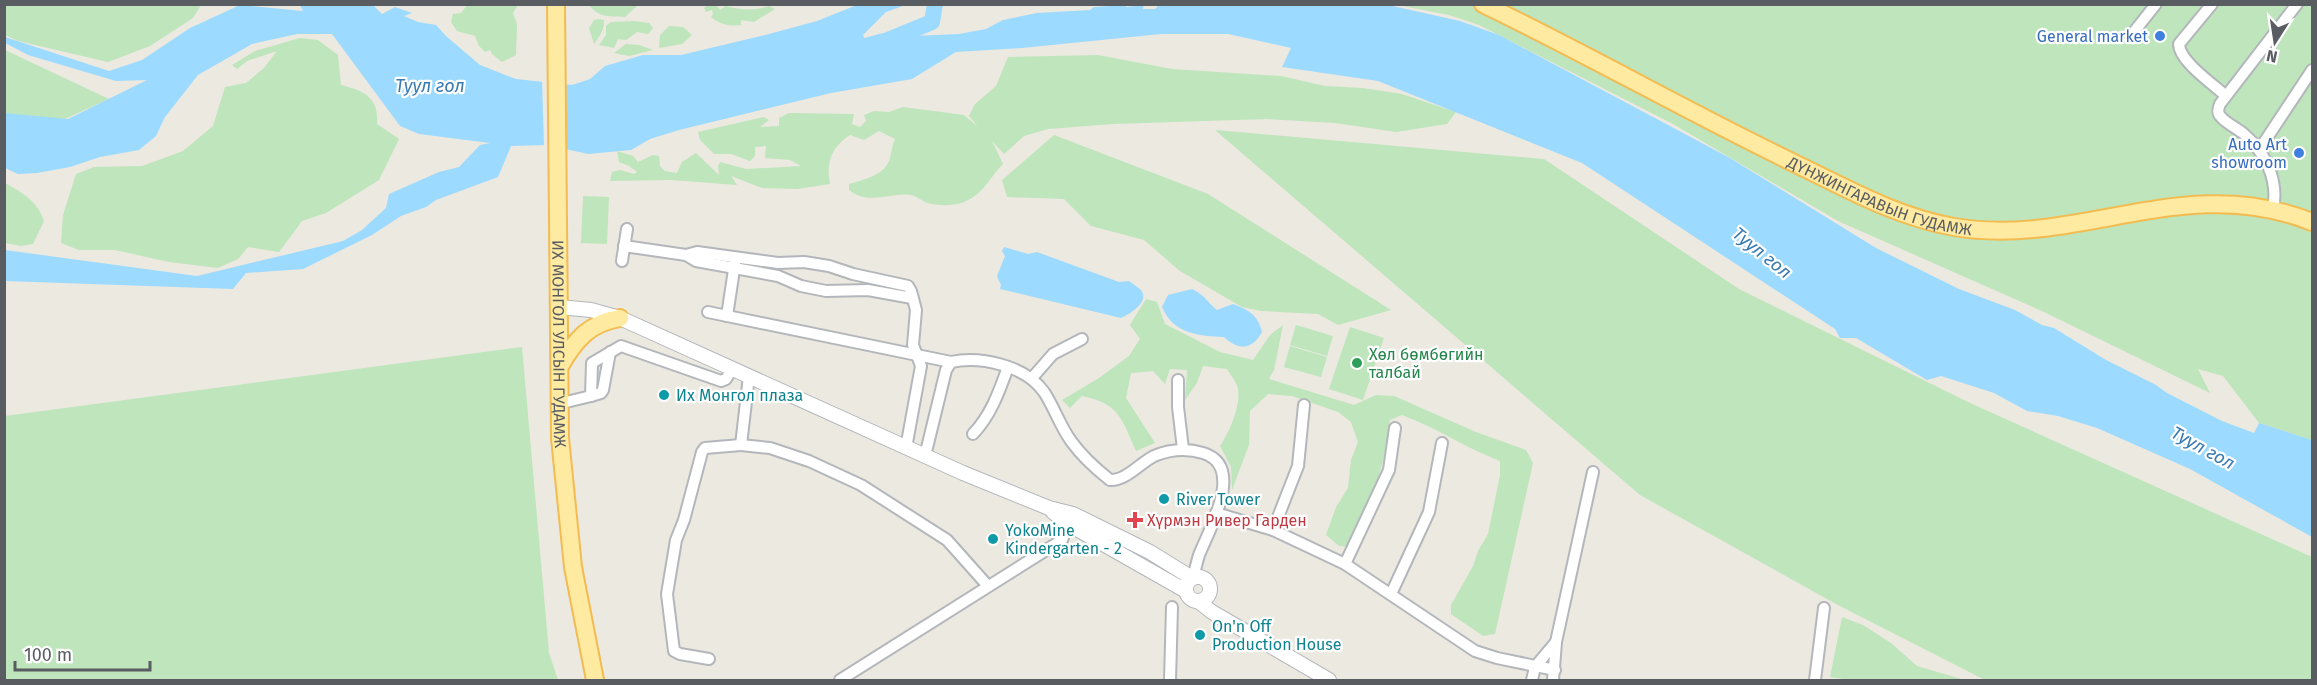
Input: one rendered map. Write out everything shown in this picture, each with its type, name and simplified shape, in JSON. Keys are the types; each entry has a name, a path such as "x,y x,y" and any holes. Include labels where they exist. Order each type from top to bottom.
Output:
{"main road":[{"name":"ИХ МОНГОЛ УЛСЫН ГУДАМЖ","path":"556,4 560,307 558,404 564,491 573,567 595,681"},
{"name":"ДҮНЖИНГАРАВЫН ГУДАМЖ","path":"1482,4 1780,156 1889,209 1924,221 2003,231 2047,227 2139,211 2204,203 2237,203 2273,209 2309,220"},
{"path":"558,370 579,336 601,322 620,318"}],"street":[{"path":"2133,33 2156,4"},
{"path":"2212,4 2178,47 2185,58 2226,96"},
{"path":"2273,209 2275,193 2272,179 2259,150 2245,135 2220,116 2218,108 2297,4"},
{"path":"2259,150 2313,70"},
{"path":"622,261 627,229"},
{"path":"624,246 686,255 698,252 778,276 801,286 826,291 868,290 912,298"},
{"path":"735,262 804,262 905,284 911,291 915,310 913,345 921,366 906,448"},
{"path":"727,316 735,262"},
{"path":"560,307 591,310 620,318 906,448 1049,508 1073,514 1150,552 1193,581"},
{"path":"708,312 951,362 967,359 1008,367 1032,378 1044,392 1071,441 1110,480 1121,478 1153,457 1183,449 1211,455 1221,469 1224,486 1198,558 1190,598 1204,598 1224,619 1329,681"},
{"path":"1032,378 1053,354 1082,339"},
{"path":"558,404 601,393 610,352 621,346 721,381 726,379 732,369"},
{"path":"925,456 946,370 951,362"},
{"path":"973,434 984,422 993,406 1008,367"},
{"path":"741,445 749,376"},
{"path":"1178,380 1178,407 1183,449"},
{"path":"1273,530 1298,466 1304,405"},
{"path":"1344,564 1389,470 1395,428"},
{"path":"1391,594 1429,512 1442,443"},
{"path":"709,659 674,651 667,594 676,540 705,448 741,445 770,448 809,461 861,485 947,540 988,586"},
{"path":"1216,513 1273,530 1344,564 1475,651 1535,667 1554,675 1556,642 1593,472"},
{"path":"1049,508 1068,524 1193,581 1210,585 1204,598"},
{"path":"840,681 1062,540 1068,524"},
{"path":"1170,681 1172,607"},
{"path":"1815,681 1824,608"},
{"path":"1532,681 1535,667 1556,642"}],"green space":[{"path":"468,4 518,5 513,13 517,24 516,55 502,62 490,50 485,52 479,46 475,36 457,31 451,22 453,14 461,13"},
{"path":"4,5 201,5 193,18 150,46 108,62 18,41 5,35"},
{"path":"589,5 638,5 625,17 601,14"},
{"path":"707,5 716,5 720,10 726,6 758,9 769,6 775,9 754,22 741,20 741,25 733,26 711,17 712,10 706,12 704,8"},
{"path":"1398,5 2312,5 2312,440 2259,423 2223,376 2198,369 2210,393 2044,312 1838,221 1673,124 1479,25 1449,15"},
{"path":"594,20 604,20 604,27 594,44 589,28"},
{"path":"611,22 649,23 653,28 648,34 637,32 626,40 618,39 614,48 599,45 606,35 606,26"},
{"path":"669,26 683,27 692,35 682,44 659,48 660,35"},
{"path":"300,38 318,40 338,55 341,85 363,93 373,101 377,124 399,139 379,180 326,213 302,221 279,252 248,247 238,259 218,268 169,262 115,250 79,250 61,243 63,215 76,174 94,167 142,166 183,151 213,126 225,87 246,83 264,68 277,51 247,61 237,69 232,65 255,51"},
{"path":"626,44 639,45 653,50 629,56 614,53"},
{"path":"5,50 109,99 49,126 5,126"},
{"path":"1098,55 1172,69 1281,76 1325,86 1363,88 1402,94 1456,112 1447,124 1396,132 1335,123 1267,119 1113,124 1048,129 1024,136 1004,154 992,141 1003,164 977,194 964,202 951,205 928,203 911,195 864,197 849,190 849,184 879,173 888,164 895,139 879,131 864,140 850,135 838,145 831,156 830,184 797,189 762,188 731,176 737,185 671,180 610,181 612,172 620,170 634,174 637,172 619,162 617,151 633,156 638,162 653,155 659,156 660,166 665,171 677,173 682,162 696,153 719,175 720,162 746,169 801,166 790,160 765,158 766,146 755,147 755,156 750,161 731,154 714,154 700,140 698,132 764,117 769,120 760,127 779,126 779,118 789,113 854,114 852,124 860,127 866,121 864,115 874,111 889,112 903,107 964,115 978,127 969,116 975,104 996,86 1008,57"},
{"path":"1215,130 1544,159 1739,289 1970,403 2312,557 2312,680 1985,680 1836,604 1640,495"},
{"path":"1054,135 1208,194 1391,310 1338,325 1318,314 1261,311 1242,307 1180,271 1144,240 1091,226 1064,199 1007,197 1002,180"},
{"path":"5,183 29,198 41,214 44,221 33,244 21,246 5,243"},
{"path":"583,196 609,197 607,244 581,243"},
{"path":"1146,299 1157,302 1165,324 1220,352 1253,360 1270,335 1283,325 1274,370 1269,379 1354,405 1376,395 1394,396 1476,432 1526,450 1533,463 1495,634 1483,636 1451,614 1451,605 1488,534 1500,475 1500,461 1402,415 1390,420 1385,453 1370,501 1349,547 1339,546 1326,535 1336,507 1348,488 1351,460 1358,442 1351,422 1338,412 1292,396 1268,394 1250,411 1249,445 1232,490 1231,467 1220,446 1234,417 1238,400 1236,384 1227,369 1203,366 1197,383 1185,400 1187,370 1170,369 1165,384 1153,371 1131,373 1126,398 1155,443 1136,451 1122,421 1112,408 1095,399 1082,396 1070,408 1062,400 1099,378 1129,356 1140,339 1130,325"},
{"path":"1296,325 1333,336 1327,356 1290,345"},
{"name":"Хөл бөмбөгийн талбай","path":"1350,327 1384,338 1363,400 1329,389"},
{"path":"1290,346 1327,357 1321,377 1284,367"},
{"path":"522,347 549,653 558,680 5,680 5,416"},
{"path":"1842,617 1863,625 1891,643 1917,666 1965,680 1850,680 1830,677"}],"water":[{"name":"Туул гол","path":"1160,4 1388,5 1460,21 1499,35 1730,158 1876,248 1959,289 2015,310 2042,325 2054,328 2106,360 2222,421 2254,433 2259,423 2312,440 2312,537 2190,469 2097,428 2058,416 2027,411 1994,393 1941,376 1927,380 1856,338 1840,338 1835,329 1582,163 1378,81 1282,67 1291,48 1228,34 1161,34 956,52 912,79 831,93 679,130 650,139 631,150 588,154 547,145 511,146 498,177 401,216 372,235 303,269 246,273 233,289 5,281 5,250 197,276 343,241 362,230 386,208 389,194 439,172 459,167 480,145 490,143 419,134 400,126 332,34 297,34 252,44 198,75 165,117 156,136 139,150 100,157 70,167 18,174 5,168 4,113 68,119 147,80 116,81 28,55 5,43 5,37 109,71 142,60 190,28 240,5 303,11 300,5 373,5 382,14 395,7 412,13 404,16 418,22 436,25 480,65 516,79 572,85 590,79 605,66 643,55 681,55 817,21 857,5 906,5 886,12 863,35 869,49 913,36 959,34 986,29 1003,20 1037,13 1126,5 1126,7 1144,5 1143,9 1155,9"},
{"path":"1004,247 1028,254 1037,252 1119,282 1129,281 1141,290 1143,299 1138,307 1121,318 1000,289 1001,285 997,276 1005,256 1002,251"},
{"path":"1192,289 1217,310 1233,304 1248,311 1260,326 1262,332 1258,338 1245,347 1235,345 1224,337 1188,332 1173,323 1162,307 1168,295"}],"pier":[{"path":"542,79 563,81 565,152 544,148"}],"waterway":[{"name":"Туул гол","path":"847,51 888,40 932,22 935,4"}],"place":[{"name":"General market","path":"2160,36"},
{"name":"Auto Art showroom","path":"2299,153"},
{"name":"Хөл бөмбөгийн талбай","path":"1357,363"},
{"name":"Их Монгол плаза","path":"664,395"},
{"name":"River Tower","path":"1164,499"},
{"name":"Хүрмэн Ривер Гарден","path":"1135,520"},
{"name":"YokoMine Kindergarten - 2","path":"993,539"},
{"name":"On'n Off Production House","path":"1200,635"}]}
